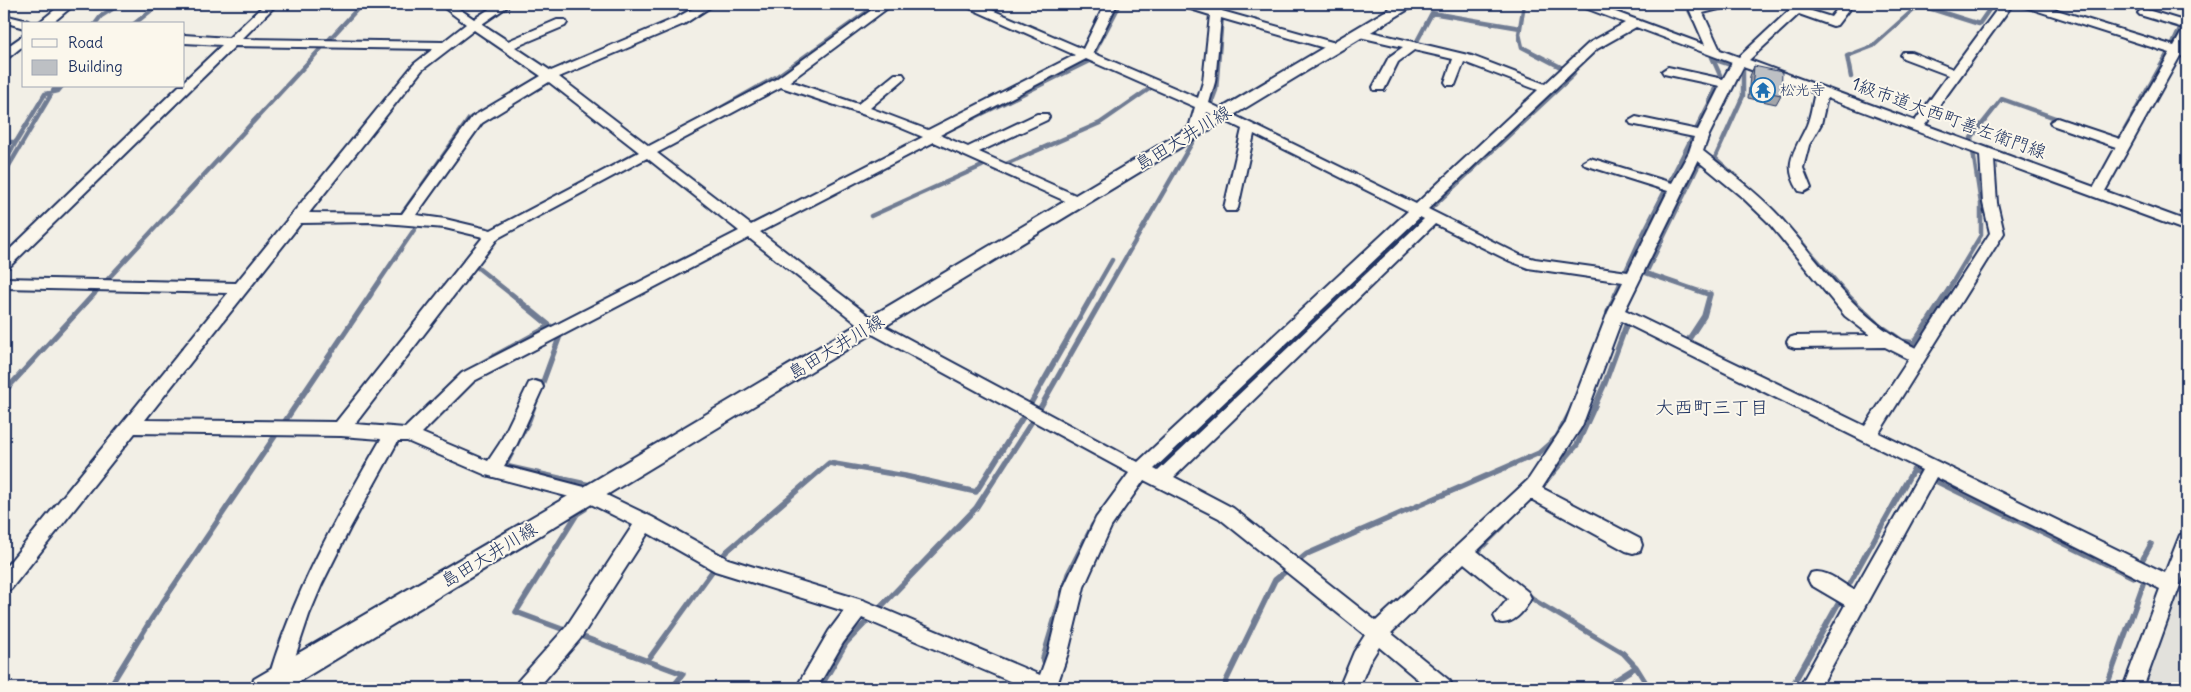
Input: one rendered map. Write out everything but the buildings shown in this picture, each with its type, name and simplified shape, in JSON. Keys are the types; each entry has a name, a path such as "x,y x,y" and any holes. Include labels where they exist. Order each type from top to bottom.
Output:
{"main road":[{"name":"島田大井川線","path":"271,684 590,495 1407,4"}],"street":[{"path":"46,22 69,4"},
{"path":"4,263 271,4"},
{"path":"445,4 550,76 871,326 1140,471 1161,479 1226,513 1443,688"},
{"path":"4,583 418,67 474,24 505,4"},
{"path":"407,218 476,120 550,76 680,21 708,4"},
{"path":"341,430 493,235 780,82 887,4"},
{"path":"970,4 1223,114 1416,211 1532,264 1632,278"},
{"path":"271,684 318,569 401,434 468,377 932,138 934,131 1086,54 1111,4"},
{"path":"1185,4 1216,8 1335,47"},
{"name":"1級市道大西町善左衛門線","path":"1584,4 2187,226"},
{"path":"1715,52 1695,7 1727,4"},
{"path":"1349,688 1361,658 1377,633 1529,490 1573,426 1616,312 1696,152 1702,135 1736,66 1800,7 1833,22 1847,4"},
{"path":"1918,126 2007,4"},
{"path":"2026,4 2182,53"},
{"path":"1195,131 1204,106 1209,82 1216,8"},
{"path":"2144,12 2187,26"},
{"path":"4,19 22,24"},
{"path":"131,426 341,430 401,434 492,470 590,495 645,522 722,565 858,607 1046,688 1058,653 1074,587 1103,523 1140,471 1593,46 1636,22"},
{"path":"507,46 561,23"},
{"path":"1359,33 1460,57 1546,89"},
{"path":"2098,193 2124,145 2182,53 2187,33"},
{"path":"185,39 233,42 445,46"},
{"path":"4,55 22,41"},
{"path":"1379,87 1393,60 1413,45"},
{"path":"1907,55 1956,74"},
{"path":"1451,82 1460,57"},
{"path":"1668,71 1726,84"},
{"path":"860,109 899,77"},
{"path":"780,82 897,121 1077,201"},
{"path":"1804,188 1796,168 1802,145 1814,124 1822,91"},
{"path":"967,153 1042,117"},
{"path":"1636,121 1702,135"},
{"path":"2057,122 2124,145"},
{"path":"1231,208 1249,127"},
{"path":"1696,152 1748,195 1772,218 1851,312 1887,341 1919,357"},
{"path":"1870,435 1996,233 1990,203 1987,152"},
{"path":"1590,162 1676,189"},
{"path":"297,218 407,218 474,229 493,235"},
{"path":"1161,479 1432,218"},
{"path":"4,283 241,288"},
{"path":"1616,312 1870,435 1932,468 2171,586"},
{"path":"1796,342 1887,341"},
{"path":"492,470 507,446 535,387"},
{"path":"1809,688 1932,468"},
{"path":"1529,490 1633,545"},
{"path":"525,688 573,633 645,522"},
{"path":"2133,688 2187,540"},
{"path":"1464,551 1521,598 1504,616"},
{"path":"1818,579 1857,602"},
{"path":"806,688 836,637 858,607"}],"shaded area":[{"path":"2187,563 2187,688 2135,688"}],"waterway":[{"path":"96,22 101,16 120,4"},
{"path":"136,22 159,4"},
{"path":"93,295 362,4"},
{"path":"677,18 700,4"},
{"path":"705,117 776,77 878,4"},
{"path":"1091,59 1120,4"},
{"path":"1204,122 1216,90 1223,4"},
{"path":"1520,28 1524,4"},
{"path":"1686,4 1694,20"},
{"path":"1851,77 1847,56 1873,46 1919,5 1979,24 1993,4"},
{"path":"1416,43 1432,13 1520,28"},
{"path":"2114,138 2119,140 2174,42 2187,13"},
{"path":"1339,295 1574,74 1522,47 1519,34 1520,28"},
{"path":"1615,295 1640,240 1709,104 1720,75 1712,57"},
{"path":"1713,59 1743,69 1743,96 1715,158"},
{"path":"941,134 1089,61"},
{"path":"546,74 572,62"},
{"path":"1006,164 1100,123 1152,87 1150,85"},
{"path":"52,92 55,88"},
{"path":"52,92 58,91 60,88"},
{"path":"4,174 52,92"},
{"path":"16,142 45,94 52,92"},
{"path":"1945,295 1981,235 1981,204 1971,138 2002,99 2061,120"},
{"path":"401,215 469,119 476,115"},
{"path":"1104,295 1197,134"},
{"path":"4,142 16,142"},
{"path":"4,164 16,142"},
{"path":"606,170 644,149"},
{"path":"1710,295 1646,273 1698,166 1715,158"},
{"path":"1715,158 1745,185"},
{"path":"871,216 982,166"},
{"path":"745,228 769,216"},
{"path":"370,295 418,224"},
{"path":"1787,226 1848,295"},
{"path":"672,265 707,248"},
{"path":"1092,295 1112,260"},
{"path":"473,264 512,295"},
{"path":"4,392 94,294"},
{"path":"109,688 152,618 371,294"},
{"path":"480,364 550,326 511,294"},
{"path":"648,660 726,552 829,463 905,476 976,492 1023,417 1093,294"},
{"path":"820,688 846,643 976,508 1036,415 1105,294"},
{"path":"1153,467 1161,464 1341,294"},
{"path":"1608,312 1616,294"},
{"path":"1846,294 1876,323"},
{"path":"1885,329 1902,341 1914,343 1946,294"},
{"path":"1685,345 1704,316 1710,295"},
{"path":"1544,483 1577,445 1605,383 1627,323 1631,325"},
{"path":"540,390 562,330"},
{"path":"536,400 529,420 505,466 590,485"},
{"path":"1225,688 1226,681 1275,580 1307,554 1539,453 1557,437 1572,409"},
{"path":"1791,688 1913,470 2133,577 2151,544"},
{"path":"585,509 577,514 516,612 683,674 672,688"},
{"path":"1047,669 1043,658 1068,574 1093,525"},
{"path":"1480,555 1477,552 1503,526"},
{"path":"2106,688 2145,579 2141,577"},
{"path":"1525,592 1537,602 1623,653 1636,667"},
{"path":"1603,688 1636,667"},
{"path":"1636,667 1649,688"}],"place":[{"name":"松光寺","path":"1763,90"}],"district":[{"name":"大西町三丁目","path":"1712,407"}]}
